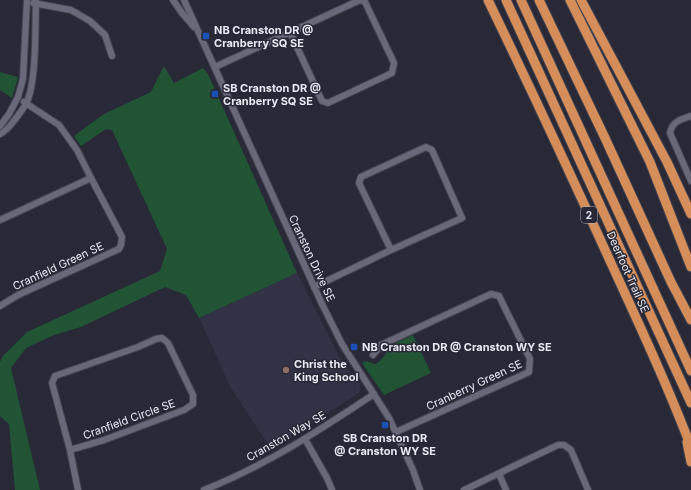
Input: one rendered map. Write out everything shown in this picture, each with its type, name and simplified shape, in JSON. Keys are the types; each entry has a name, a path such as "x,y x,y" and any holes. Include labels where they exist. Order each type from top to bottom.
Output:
{"highway":[{"name":"Deerfoot Trail SE","path":"488,0 540,108 630,304 691,447"},
{"path":"506,0 691,403"},
{"name":"Deerfoot Trail SE","path":"521,0 691,371"},
{"path":"538,0 605,138 662,264 691,320"},
{"path":"570,0 650,162 691,267"},
{"path":"581,0 666,162 691,214"},
{"path":"686,433 691,462"}],"street":[{"name":"Cranston Drive SE","path":"173,0 182,14 197,29"},
{"name":"Cranston Drive SE","path":"184,0 314,287 342,344 396,432 420,490"},
{"path":"215,67 290,32 360,0 365,2 369,9 394,63 394,69 392,73 328,103 322,101 290,32"},
{"path":"0,126 10,114 18,97 22,79 27,1 70,10 90,21 105,36 112,56"},
{"path":"0,134 5,132 26,103 31,86 36,2"},
{"name":"Cranfield Green SE","path":"0,306 25,292 119,249 122,237 77,150 59,125 18,97"},
{"path":"691,116 676,122 671,128 670,133 691,181"},
{"path":"314,287 462,218 432,150 426,147 361,177 358,183 391,250"},
{"path":"0,220 91,178"},
{"name":"Cranberry Green SE","path":"373,355 381,345 491,294 499,296 530,359 529,372 396,432"},
{"name":"Cranfield Circle SE","path":"70,450 111,438 184,410 193,404 193,395 168,344 162,338 55,376 52,383 70,450 78,490"},
{"name":"Cranston Way SE","path":"204,490 254,467 305,440 374,394"},
{"path":"305,440 327,478 332,490"},
{"path":"464,490 558,445 564,445 571,450 588,490"},
{"path":"499,474 506,490"}],"shaded area":[{"name":"Christ the King School","path":"297,273 339,356 360,385 359,393 271,449 231,388 199,318"}],"green space":[{"path":"164,66 174,83 203,68 208,74 297,273 199,318 186,295 165,287 81,327 54,335 26,348 11,368 40,490 15,490 9,424 0,416 0,362 3,356 27,332 160,271 167,249 112,130 106,129 81,146 74,136 104,114 151,92"},
{"path":"0,72 18,77 12,98 0,90"},
{"path":"413,335 431,373 384,395 362,363 366,361 375,364 378,363 392,346"}],"place":[{"name":"NB Cranston DR @ Cranberry SQ SE","path":"206,36"},
{"name":"SB Cranston DR @ Cranberry SQ SE","path":"215,94"},
{"name":"NB Cranston DR @ Cranston WY SE","path":"354,347"},
{"name":"Christ the King School","path":"286,370"},
{"name":"SB Cranston DR @ Cranston WY SE","path":"385,425"}]}
